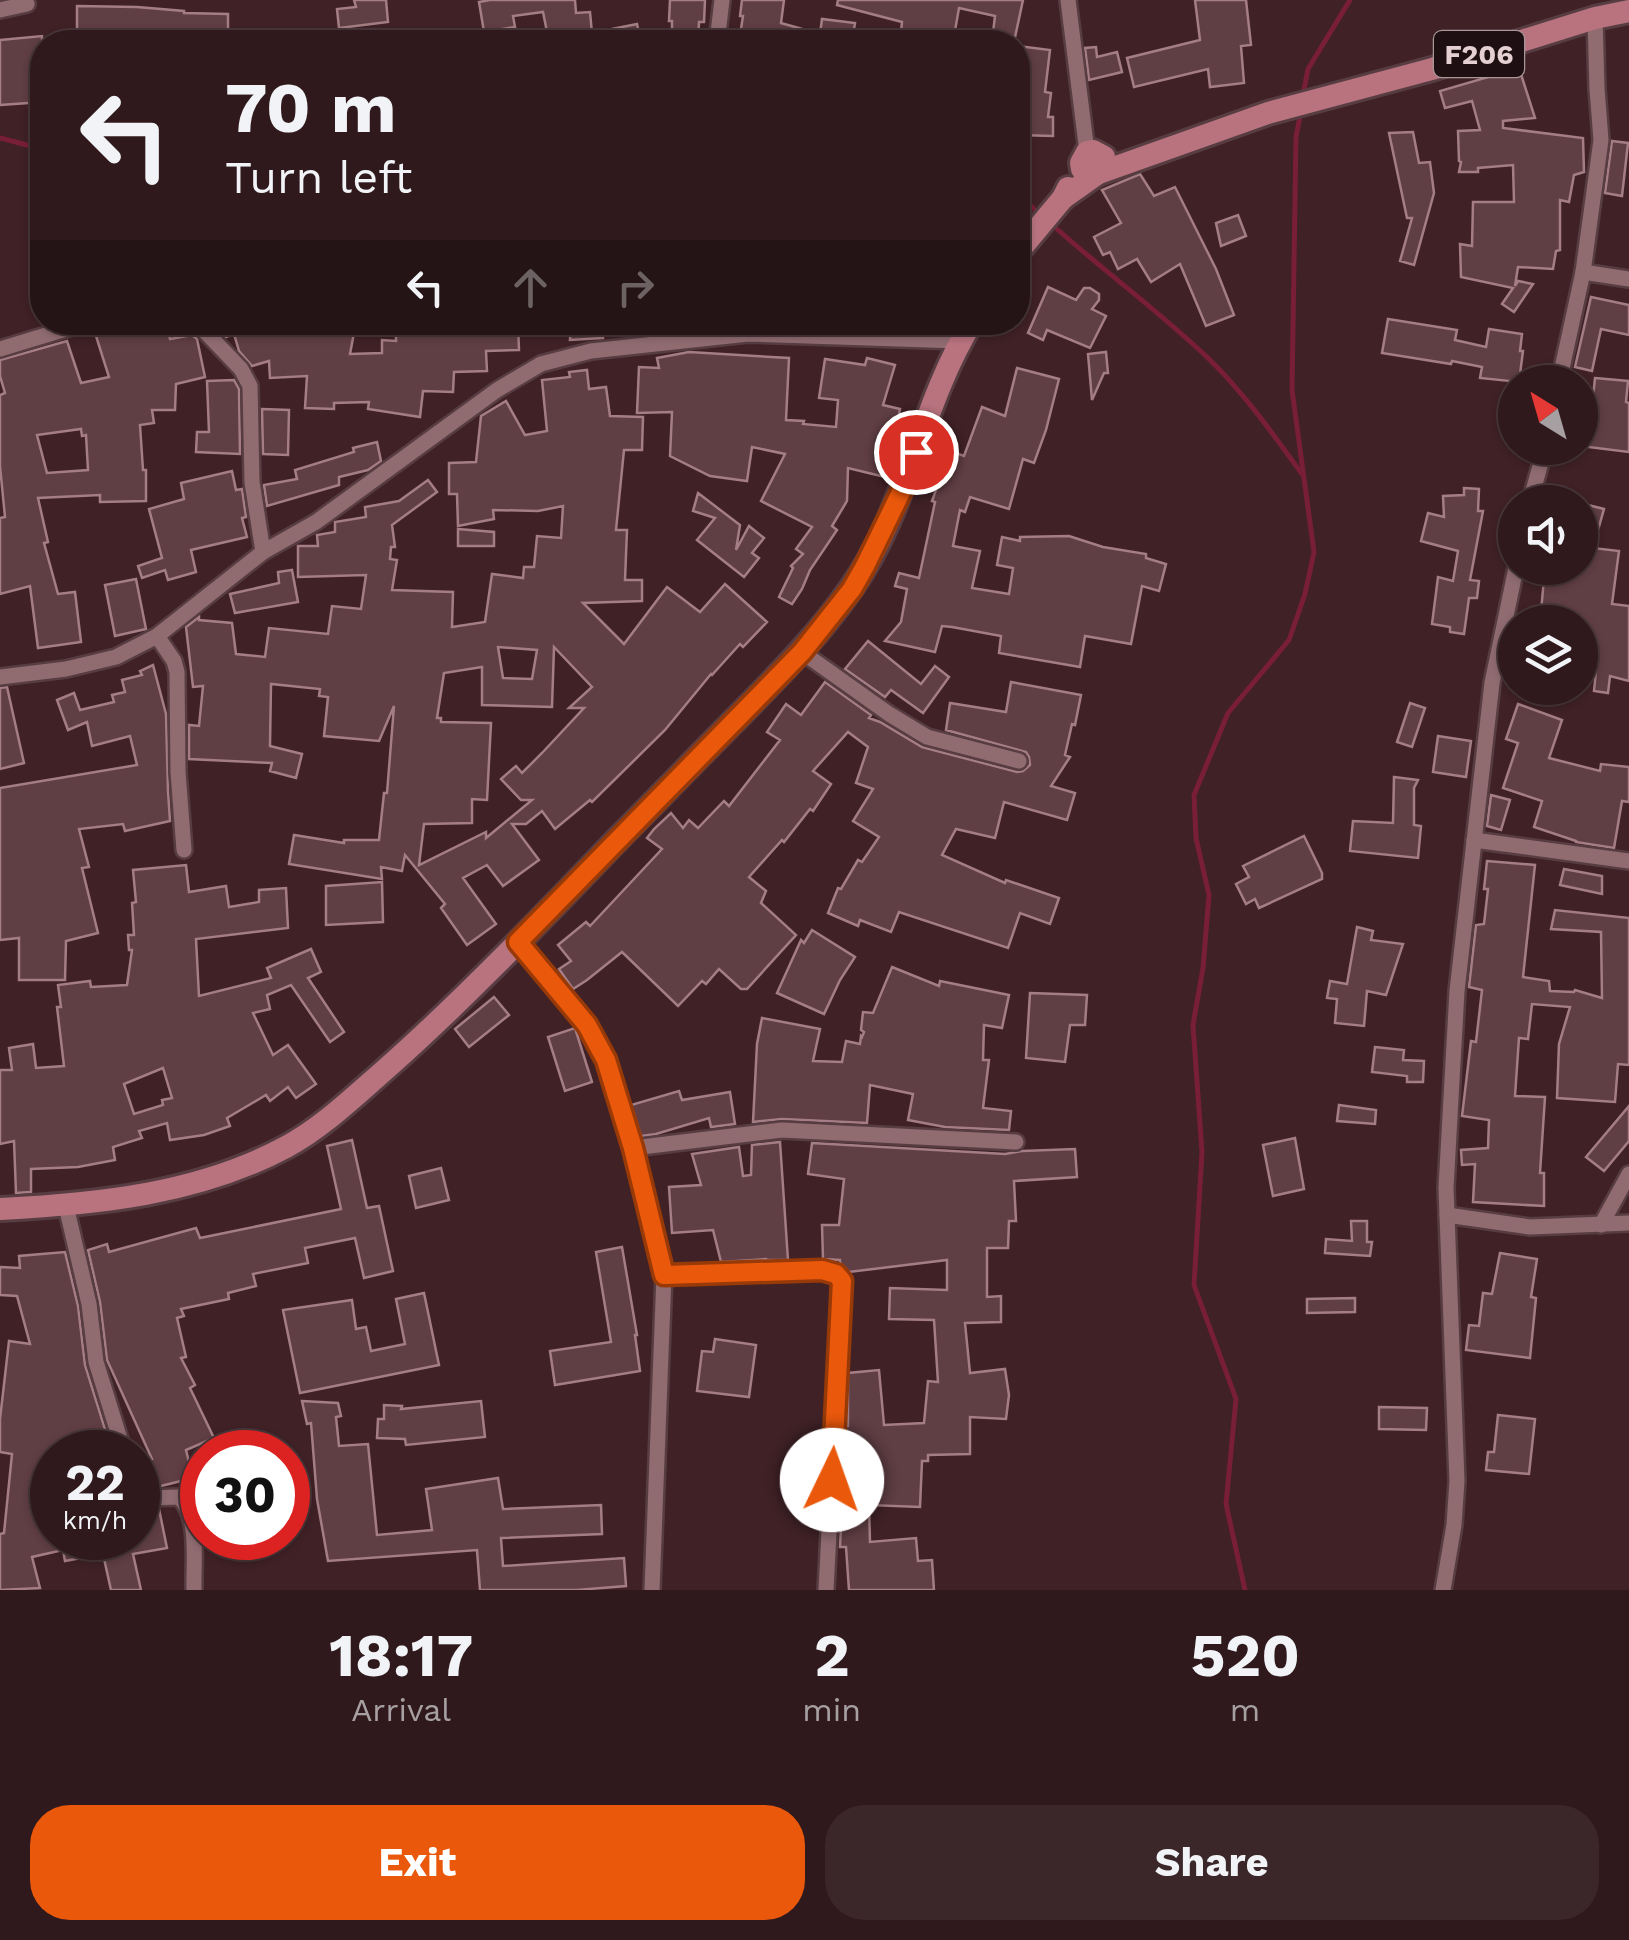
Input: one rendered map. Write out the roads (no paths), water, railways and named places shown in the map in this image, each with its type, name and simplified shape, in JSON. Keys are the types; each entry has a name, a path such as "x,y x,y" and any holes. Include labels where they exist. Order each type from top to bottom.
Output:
{"main road":[{"name":"F206","path":"1030,237 1092,163 1145,156 1268,112 1629,11"},
{"path":"0,1209 148,1195 255,1162 290,1145 362,1090 413,1044 802,652 852,589 903,488 943,379 965,335"},
{"path":"0,1221 62,1206"}],"street":[{"path":"718,30 722,0"},
{"path":"1068,0 1092,163"},
{"path":"0,10 27,4"},
{"path":"1563,365 1583,272 1601,140 1595,18"},
{"path":"1583,272 1629,279"},
{"path":"0,348 44,335"},
{"path":"208,335 241,369 250,386 252,482 263,552"},
{"path":"0,677 116,657 157,636 263,552 316,522 497,390 541,364 591,351 700,335"},
{"path":"1443,1590 1454,1525 1456,1481 1447,1170 1458,991 1492,683 1512,585"},
{"path":"157,636 174,661 176,672 184,850"},
{"path":"802,652 926,737 1018,762"},
{"path":"1474,840 1629,861"},
{"path":"518,942 587,1025 606,1060 633,1148 664,1275 652,1590"},
{"path":"633,1148 782,1130 1016,1142"},
{"path":"1601,1225 1629,1174"},
{"path":"62,1206 89,1304 96,1362 117,1430"},
{"path":"1447,1214 1530,1227 1629,1223"},
{"path":"664,1275 822,1270 836,1274 842,1281 826,1590"},
{"path":"160,1497 179,1496 187,1504 192,1518 194,1590"}],"waterway":[{"path":"1303,95 1308,69 1350,0"},
{"path":"1245,1590 1226,1504 1236,1399 1194,1285 1202,1152 1193,1025 1209,895 1196,838 1194,795 1228,713 1289,640 1314,552 1292,390 1296,137 1301,111"},
{"path":"0,138 30,146"},
{"path":"1030,205 1040,215"},
{"path":"1049,222 1209,359 1302,474"}]}
